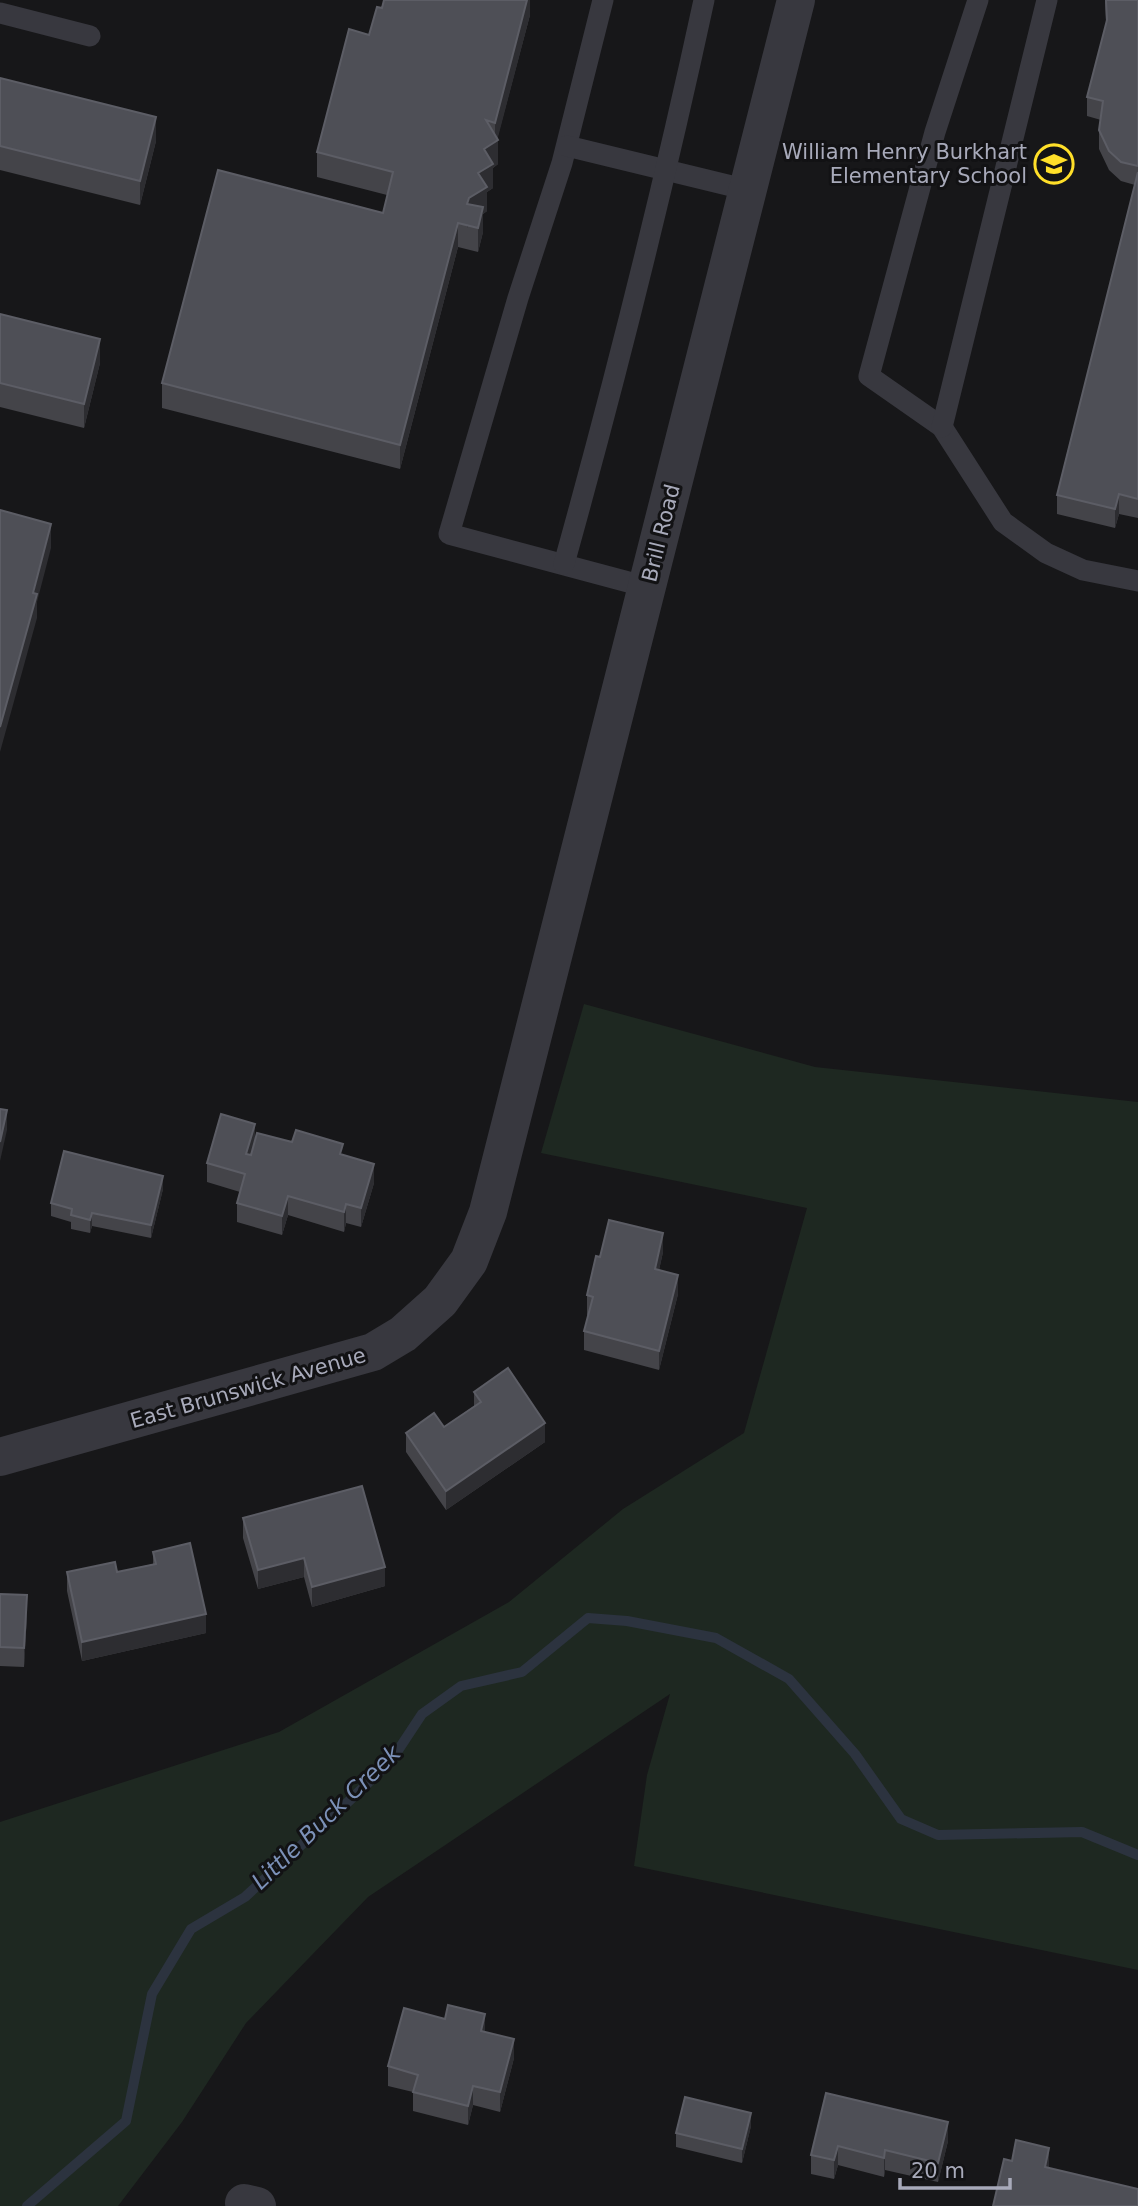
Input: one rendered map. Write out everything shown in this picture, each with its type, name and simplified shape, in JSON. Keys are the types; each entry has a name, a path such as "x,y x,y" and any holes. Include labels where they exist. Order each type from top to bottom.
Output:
{"street":[{"name":"Brill Road","path":"525,1066 796,0"},
{"name":"East Brunswick Avenue","path":"0,1457 341,1363 373,1352 410,1329 440,1301 469,1261 488,1212 525,1066"}],"lane":[{"path":"603,0 567,146 517,298 449,534 647,587"},
{"path":"564,564 619,365 667,170 704,0"},
{"path":"978,0 935,132 869,376 942,428 1003,522 1046,553 1083,570 1138,581"},
{"path":"942,428 1047,0"},
{"path":"0,13 90,36"},
{"path":"567,146 748,190"}],"shaded area":[{"path":"584,1004 815,1067 1138,1102 1138,1970 634,1866 647,1775 670,1694 368,1897 246,2023 182,2122 118,2206 0,2206 0,1822 279,1732 509,1602 623,1509 744,1433 807,1208 541,1153"}],"building":[{"path":"384,0 527,0 495,123 486,120 498,140 484,149 493,164 478,173 487,187 469,198 467,204 483,207 478,228 458,223 400,445 162,383 218,170 383,213 393,172 317,152 349,29 369,35 377,7 382,8"},
{"path":"1106,0 1138,0 1138,166 1121,162 1109,151 1099,130 1103,101 1087,97 1107,20"},
{"path":"0,78 156,117 140,181 0,146"},
{"path":"1138,172 1138,499 1119,494 1115,509 1057,495"},
{"path":"0,314 100,339 84,404 0,383"},
{"path":"0,510 51,524 33,593 37,594 0,727"},
{"path":"0,1109 7,1110 0,1142"},
{"path":"221,1114 255,1124 246,1154 251,1155 257,1133 292,1142 296,1130 343,1144 340,1154 374,1164 361,1208 346,1204 344,1212 288,1196 282,1216 237,1203 245,1174 207,1163"},
{"path":"64,1151 163,1176 151,1225 92,1213 90,1220 71,1215 72,1209 51,1203"},
{"path":"609,1220 663,1233 655,1269 678,1275 659,1351 584,1331 593,1297 587,1295 596,1256 600,1257"},
{"path":"508,1368 545,1423 446,1491 406,1433 434,1413 444,1427 481,1402 474,1392"},
{"path":"362,1486 385,1567 312,1587 304,1558 258,1570 243,1518"},
{"path":"190,1543 206,1614 82,1642 67,1572 115,1562 117,1572 156,1564 153,1552"},
{"path":"0,1594 27,1595 24,1648 0,1647"},
{"path":"448,2005 485,2014 481,2031 514,2039 500,2092 473,2086 468,2106 413,2092 418,2075 388,2066 404,2008 445,2019"},
{"path":"826,2093 948,2122 938,2163 885,2150 884,2158 838,2146 834,2160 811,2155"},
{"path":"685,2097 751,2113 742,2149 676,2133"},
{"path":"1016,2140 1049,2148 1045,2167 1138,2189 1138,2206 993,2206 1004,2159 1012,2161"}],"waterway":[{"name":"Little Buck Creek","path":"27,2206 126,2121 152,1994 191,1929 245,1897 349,1801 391,1761 422,1714 461,1686 522,1672 588,1618 627,1621 716,1638 789,1679 855,1754 901,1819 938,1835 1082,1832 1138,1855"}],"place":[{"name":"William Henry Burkhart Elementary School","path":"1054,164"}]}
